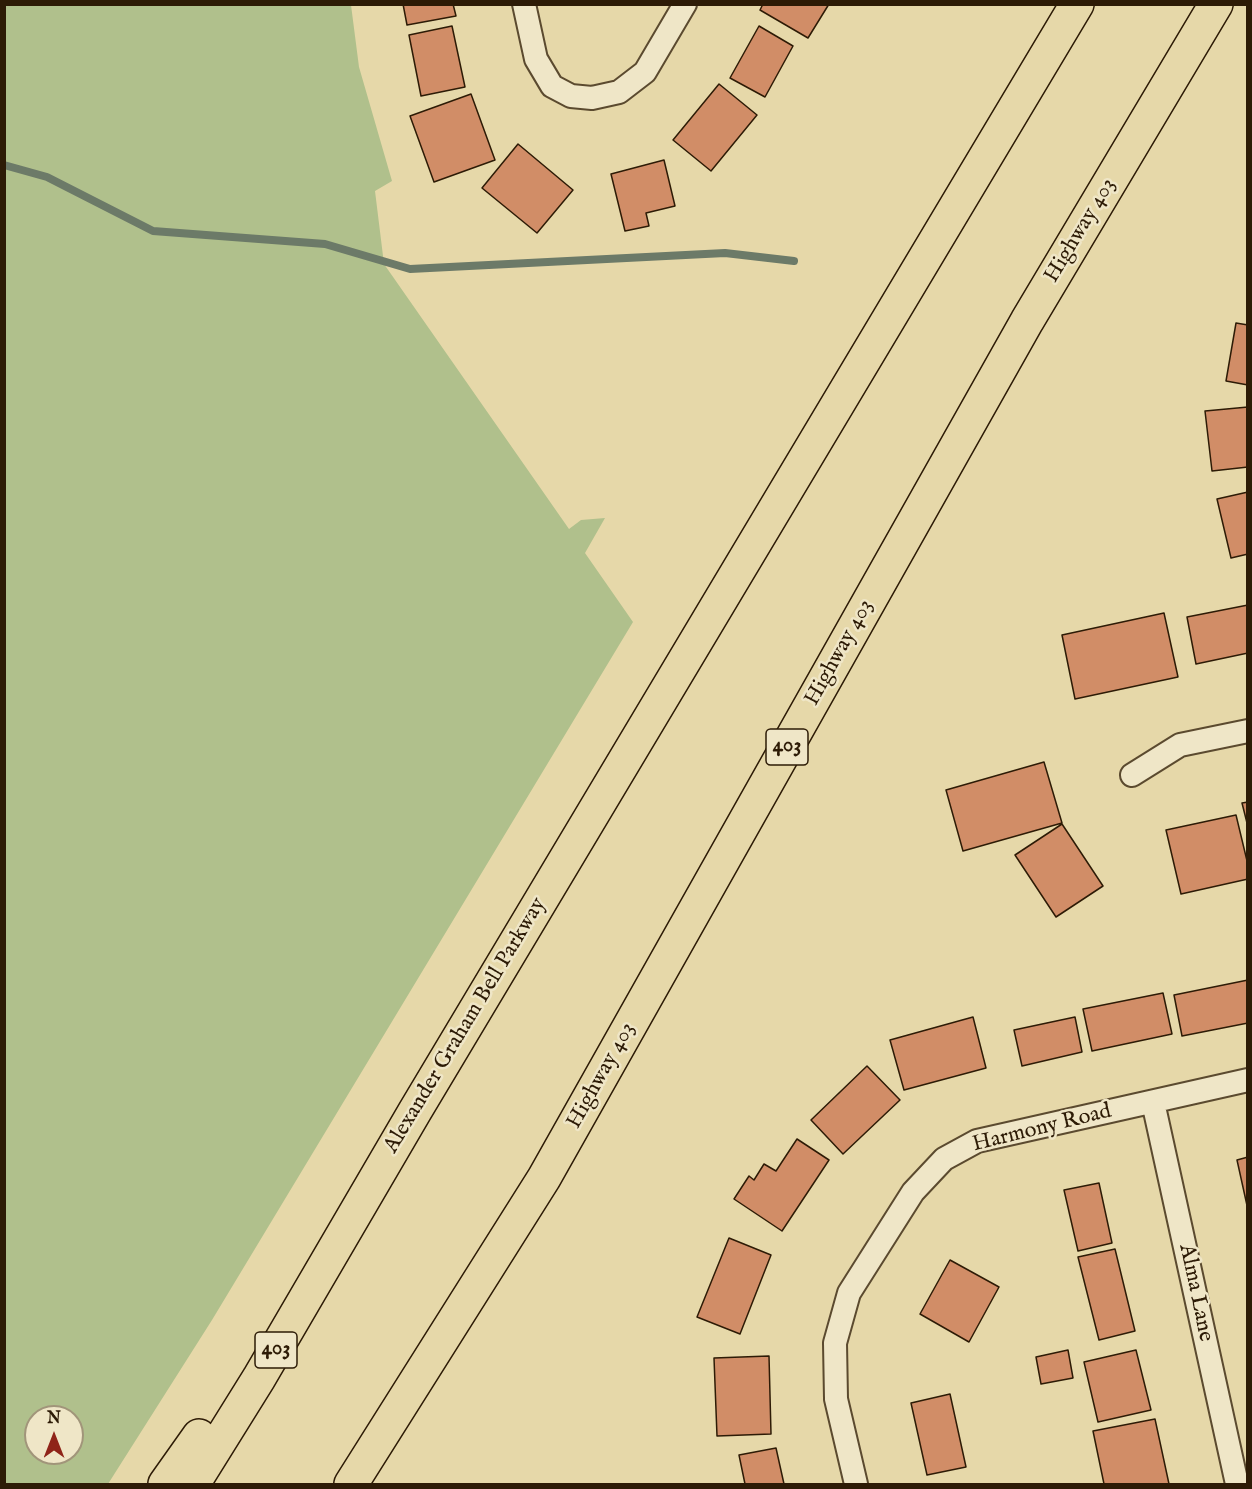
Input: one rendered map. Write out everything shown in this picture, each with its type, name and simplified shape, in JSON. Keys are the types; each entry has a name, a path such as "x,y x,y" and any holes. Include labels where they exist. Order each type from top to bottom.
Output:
{"highway":[{"name":"Alexander Graham Bell Parkway","path":"355,1214 1077,4"},
{"name":"Highway 403","path":"351,1485 544,1178 1027,321 1216,4"},
{"path":"165,1485 355,1214"},
{"name":"403","path":"193,1485 355,1214"}],"street":[{"path":"524,4 536,59 552,86 571,96 592,98 619,92 645,72 685,4"},
{"path":"1132,775 1180,745 1248,731"},
{"name":"Harmony Road","path":"856,1485 836,1400 835,1342 849,1293 913,1192 944,1159 977,1141 1248,1080"},
{"name":"Alma Lane","path":"1153,1102 1237,1485"}],"green space":[{"path":"5,4 351,5 359,67 392,181 375,191 384,264 569,529 581,520 605,518 585,553 633,622 212,1320 108,1484 5,1484"}],"building":[{"path":"403,4 453,4 456,16 407,25"},
{"path":"763,4 829,4 808,38 760,10"},
{"path":"452,26 465,87 421,96 409,35"},
{"path":"759,26 793,46 765,97 730,78"},
{"path":"719,84 757,115 711,171 673,140"},
{"path":"471,94 495,160 434,182 410,116"},
{"path":"518,144 573,190 537,233 482,188"},
{"path":"664,160 675,206 646,213 649,226 625,231 611,174"},
{"path":"1236,323 1248,325 1248,385 1226,381"},
{"path":"1248,407 1248,467 1212,471 1205,411"},
{"path":"1248,492 1248,554 1231,558 1217,499"},
{"path":"1248,605 1248,653 1196,664 1187,617"},
{"path":"1164,613 1178,677 1075,699 1062,635"},
{"path":"1044,762 1062,823 963,851 946,790"},
{"path":"1248,802 1248,827 1242,803"},
{"path":"1236,815 1248,865 1248,879 1181,894 1166,830"},
{"path":"1062,824 1103,886 1056,917 1015,855"},
{"path":"1248,980 1248,1023 1182,1036 1174,995"},
{"path":"1163,993 1172,1034 1092,1051 1083,1009"},
{"path":"973,1017 986,1068 904,1090 890,1040"},
{"path":"1075,1017 1082,1052 1022,1066 1014,1030"},
{"path":"867,1066 900,1100 843,1154 811,1120"},
{"path":"797,1139 829,1160 782,1231 734,1199 749,1176 754,1180 764,1164 776,1171"},
{"path":"1248,1157 1248,1210 1237,1160"},
{"path":"1099,1183 1112,1243 1078,1251 1064,1190"},
{"path":"729,1238 771,1255 740,1334 697,1317"},
{"path":"1115,1249 1135,1331 1099,1340 1078,1257"},
{"path":"950,1260 999,1287 969,1342 920,1314"},
{"path":"1068,1350 1073,1378 1041,1384 1036,1357"},
{"path":"1136,1350 1151,1410 1098,1422 1084,1362"},
{"path":"769,1356 771,1434 717,1436 714,1358"},
{"path":"950,1394 966,1467 927,1475 911,1403"},
{"path":"1155,1419 1169,1484 1104,1484 1093,1431"},
{"path":"776,1448 784,1484 745,1484 739,1455"}],"waterway":[{"path":"4,165 47,177 153,231 325,244 410,269 725,253 794,261"}]}
